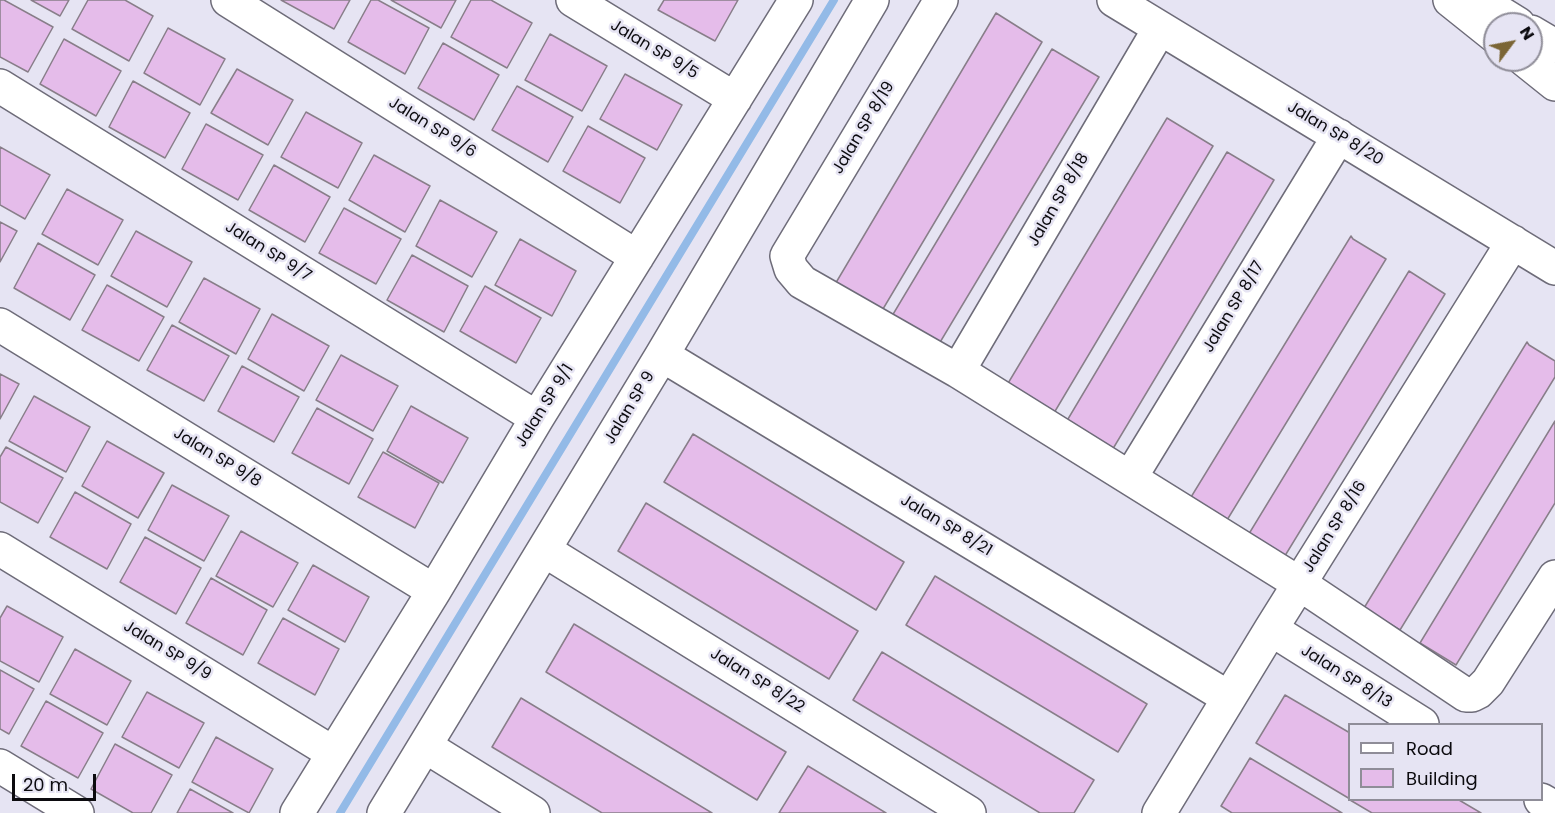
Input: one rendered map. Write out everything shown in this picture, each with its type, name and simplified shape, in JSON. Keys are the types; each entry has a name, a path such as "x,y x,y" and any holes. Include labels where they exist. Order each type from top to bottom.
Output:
{"main road":[{"name":"Jalan SP 9/6","path":"228,0 637,257"},
{"name":"Jalan SP 9/5","path":"573,0 735,99"},
{"name":"Jalan SP 9/1","path":"297,813 434,591 537,418 796,0"},
{"name":"Jalan SP 9","path":"384,813 662,355 872,0"},
{"name":"Jalan SP 8/19","path":"941,0 787,256 792,269 802,282 958,371"},
{"name":"Jalan SP 8/20","path":"1114,0 1555,268"},
{"path":"1450,0 1483,26"},
{"path":"1479,0 1498,12"},
{"name":"Jalan SP 8/18","path":"958,371 1160,28"},
{"path":"1540,72 1555,84"},
{"name":"Jalan SP 9/7","path":"0,86 537,418"},
{"name":"Jalan SP 8/17","path":"1130,478 1339,136"},
{"name":"Jalan SP 8/16","path":"1168,810 1229,698 1513,242"},
{"name":"Jalan SP 9/8","path":"0,326 434,591"},
{"name":"Jalan SP 8/21","path":"662,355 1229,698"},
{"path":"958,371 1300,584 1466,695 1478,692 1488,682 1555,577"},
{"name":"Jalan SP 9/9","path":"0,549 333,753"},
{"name":"Jalan SP 8/22","path":"544,550 969,813"},
{"name":"Jalan SP 8/13","path":"1271,629 1420,723"},
{"path":"425,746 533,813"},
{"path":"0,766 77,813"}],"building":[{"path":"0,0 4,0 53,27 28,72 0,57"},
{"path":"31,0 69,0 60,16"},
{"path":"88,0 125,0 153,16 129,61 72,29"},
{"path":"281,0 350,0 334,29"},
{"path":"371,0 378,0 429,28 405,74 348,42"},
{"path":"391,0 456,0 441,28"},
{"path":"471,0 491,0 532,23 507,68 451,37"},
{"path":"664,0 738,0 715,41 658,10"},
{"path":"996,13 1042,42 880,314 834,286"},
{"path":"168,28 225,59 200,105 144,73"},
{"path":"550,34 607,66 582,111 525,80"},
{"path":"64,39 121,71 96,116 40,84"},
{"path":"443,43 499,75 474,120 418,88"},
{"path":"1052,49 1099,77 936,349 889,321"},
{"path":"237,69 293,100 268,145 211,113"},
{"path":"625,74 682,105 657,150 600,119"},
{"path":"133,81 190,113 165,158 109,127"},
{"path":"517,86 573,117 548,162 492,130"},
{"path":"306,112 362,143 338,188 281,157"},
{"path":"1167,118 1213,146 1051,418 1004,390"},
{"path":"206,124 263,155 238,200 182,169"},
{"path":"588,126 645,158 620,203 563,171"},
{"path":"0,147 50,175 25,219 0,205"},
{"path":"1227,152 1274,180 1111,452 1065,424"},
{"path":"374,155 430,186 405,232 349,200"},
{"path":"274,165 330,197 305,242 249,210"},
{"path":"67,189 123,220 98,265 42,234"},
{"path":"440,200 497,232 472,277 416,246"},
{"path":"344,208 401,239 376,284 319,253"},
{"path":"0,222 17,231 0,262"},
{"path":"136,231 192,262 167,307 111,276"},
{"path":"1351,236 1386,259 1224,525 1188,502"},
{"path":"520,239 576,271 552,316 495,285"},
{"path":"38,243 95,275 70,320 14,288"},
{"path":"412,255 468,286 444,332 387,300"},
{"path":"1409,271 1445,294 1283,559 1247,537"},
{"path":"204,278 260,309 236,354 179,322"},
{"path":"107,285 164,317 139,361 82,330"},
{"path":"485,286 541,318 516,363 460,331"},
{"path":"272,314 329,346 304,391 248,359"},
{"path":"172,325 229,356 204,401 147,370"},
{"path":"1527,342 1555,361 1555,377 1400,630 1364,608"},
{"path":"341,355 398,386 373,431 316,400"},
{"path":"242,366 299,397 274,442 218,411"},
{"path":"0,374 19,384 0,419"},
{"path":"34,396 90,427 66,472 9,441"},
{"path":"411,406 468,438 443,483 387,451"},
{"path":"317,408 373,439 349,484 292,453"},
{"path":"1555,421 1555,503 1456,665 1420,643"},
{"path":"693,434 904,562 876,610 664,482"},
{"path":"107,441 164,473 138,518 82,486"},
{"path":"6,447 63,478 38,523 0,502 0,457"},
{"path":"383,452 439,483 415,528 358,497"},
{"path":"172,485 229,516 204,561 148,530"},
{"path":"75,492 131,524 107,569 50,537"},
{"path":"646,503 858,631 829,679 618,551"},
{"path":"241,531 298,563 273,607 216,576"},
{"path":"145,537 201,568 176,614 120,582"},
{"path":"313,565 369,597 345,642 288,610"},
{"path":"935,576 1147,704 1118,752 906,625"},
{"path":"211,578 267,610 243,655 186,623"},
{"path":"7,606 63,637 39,682 0,661 0,618"},
{"path":"283,618 339,649 315,695 258,663"},
{"path":"574,624 786,752 757,800 546,672"},
{"path":"75,649 131,681 107,725 50,694"},
{"path":"882,652 1094,780 1074,813 1040,813 853,700"},
{"path":"0,670 34,689 9,734 0,729"},
{"path":"147,692 204,723 179,768 122,737"},
{"path":"1285,695 1348,732 1348,798 1256,743"},
{"path":"521,698 712,813 602,813 492,747"},
{"path":"46,701 103,733 78,778 21,746"},
{"path":"216,737 273,769 249,813 192,782"},
{"path":"115,744 172,775 151,813 133,813 91,789"},
{"path":"1250,758 1342,813 1232,813 1221,806"},
{"path":"808,766 886,813 779,813"},
{"path":"190,789 233,813 177,813"},
{"path":"1352,801 1461,801 1481,813 1372,813"}],"waterway":[{"path":"340,813 834,0"}]}
